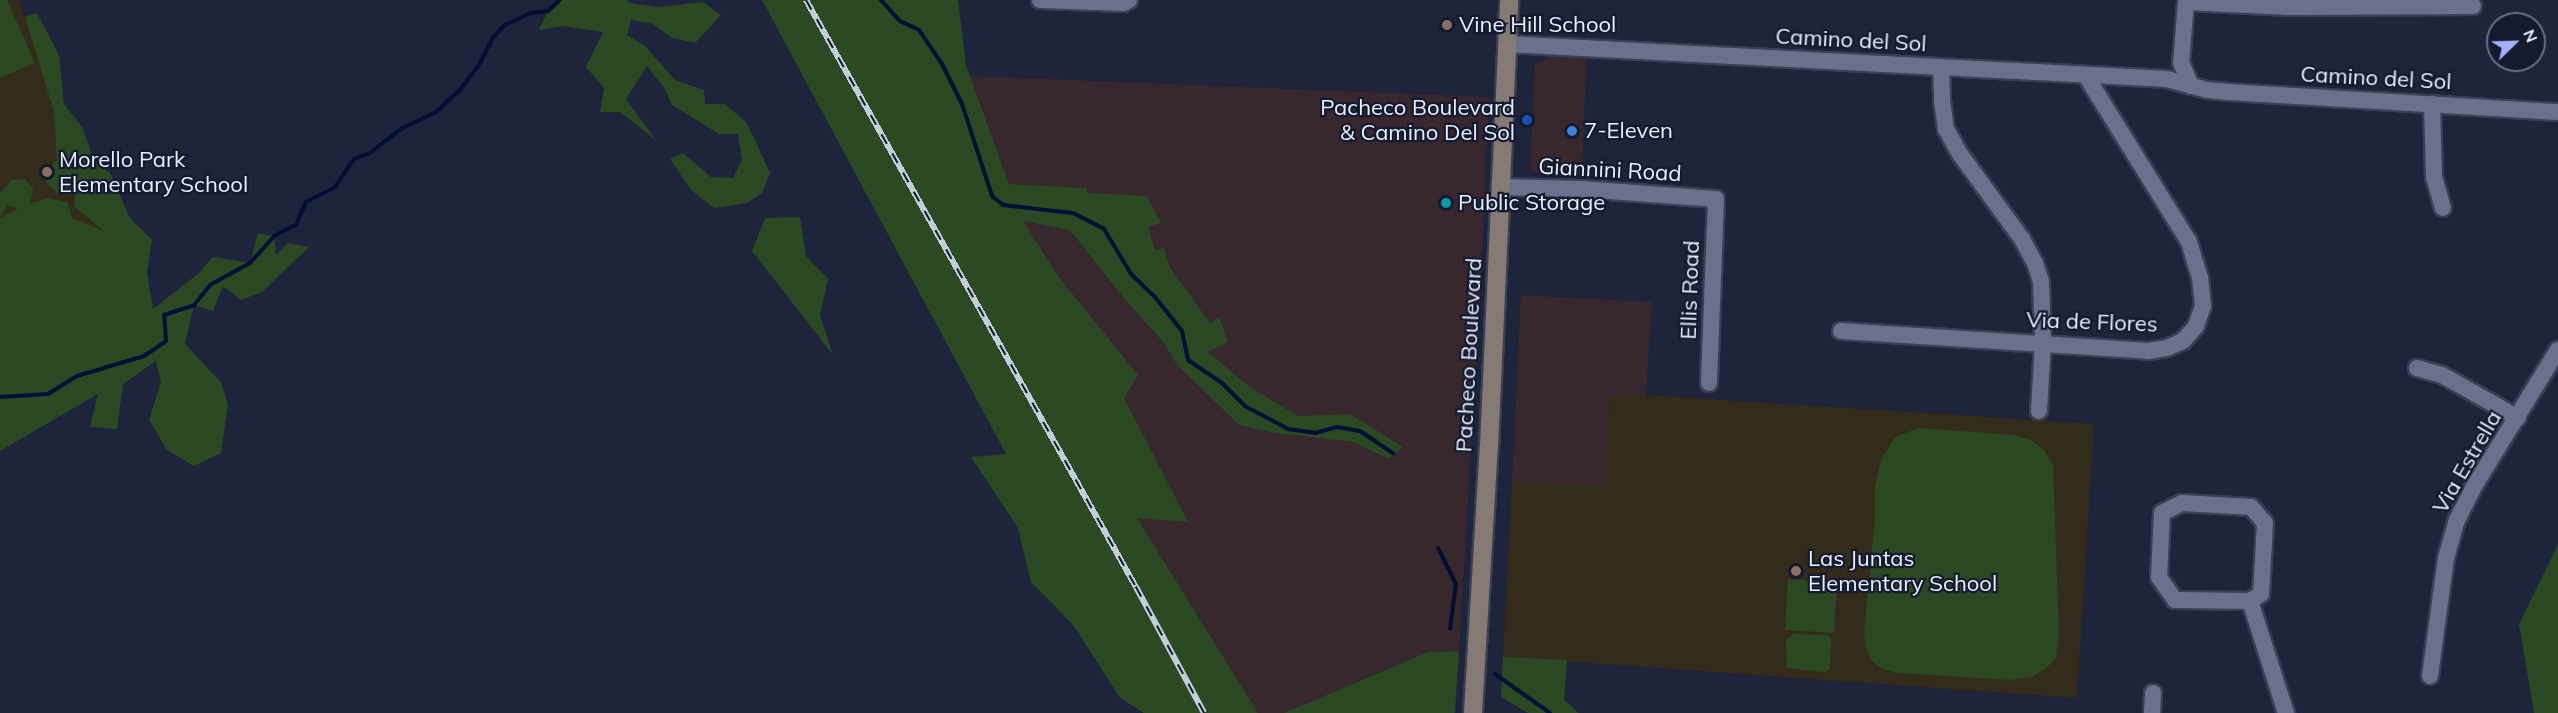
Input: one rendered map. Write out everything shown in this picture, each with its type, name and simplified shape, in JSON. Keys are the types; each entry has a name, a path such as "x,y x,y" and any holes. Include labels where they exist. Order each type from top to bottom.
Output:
{"main road":[{"name":"Pacheco Boulevard","path":"1473,713 1509,0"}],"street":[{"path":"1040,0 1124,3 1129,0"},
{"path":"2191,86 2181,63 2187,2 2289,7 2473,6"},
{"name":"Camino del Sol","path":"1507,44 2167,79 2191,86 2229,92 2558,112"},
{"path":"1941,68 1946,129 1960,154 2022,239 2036,263 2041,282 2043,343 2039,411"},
{"name":"Via de Flores","path":"1841,331 2148,351 2167,348 2183,341 2190,334 2204,306 2200,278 2189,242 2086,76"},
{"path":"2432,104 2434,177 2444,208"},
{"name":"Giannini Road","path":"1501,187 1582,189 1716,199"},
{"name":"Ellis Road","path":"1709,383 1716,199"},
{"name":"Via Estrella","path":"2430,676 2446,558 2457,520 2473,488 2558,350"},
{"path":"2417,368 2442,375 2518,418"},
{"path":"2182,503 2251,507 2265,523 2261,594 2250,601 2175,600 2158,577 2162,513 2182,503"},
{"path":"2250,601 2286,713"},
{"path":"2152,713 2153,693"}],"shaded area":[{"name":"Morello Park Elementary School","path":"0,0 18,0 125,240 0,404"},
{"path":"1574,46 1587,47 1582,174 1535,173 1530,168 1535,64"},
{"path":"970,76 1489,97 1480,300 1459,651 1428,652 1284,713 1258,713 1136,517 1187,522 1061,279 1022,221 1070,230 1122,296 1164,343 1177,365 1239,425 1275,433 1353,442 1388,459 1350,414 1298,416 1250,387 1208,352 1228,342 1226,335 1219,318 1210,323 1170,267 1164,248 1155,251 1148,227 1161,223 1086,193 1086,188 1009,184"},
{"path":"1521,295 1652,302 1646,395 1609,396 1605,486 1512,481"},
{"name":"Las Juntas Elementary School","path":"1646,395 2094,424 2077,698 1503,657 1512,481 1605,486 1609,396"}],"green space":[{"path":"0,0 7,0 35,63 0,78"},
{"path":"560,0 627,0 629,3 659,7 703,2 721,15 695,43 672,38 653,24 631,20 627,35 645,46 675,80 704,90 705,104 725,104 747,123 770,173 762,193 747,203 714,208 691,190 670,159 683,153 711,177 733,178 742,160 738,134 719,134 672,105 665,89 647,66 626,99 656,140 620,112 600,112 604,88 586,67 603,32 563,26 539,30 548,11"},
{"path":"762,0 958,0 966,65 1009,184 1087,188 1087,193 1147,196 1161,223 1148,227 1155,250 1164,248 1170,267 1210,323 1219,317 1228,342 1208,352 1250,387 1298,416 1350,414 1403,447 1388,459 1353,442 1275,433 1239,425 1177,365 1164,343 1122,296 1070,230 1023,221 1061,280 1138,375 1124,398 1188,522 1137,518 1258,713 1144,713 1120,698 1074,626 1031,582 1018,528 971,457 1006,454"},
{"path":"37,13 59,55 64,104 82,127 95,162 110,173 130,218 152,240 147,273 153,309 199,273 213,257 250,263 258,233 274,236 276,255 288,243 309,247 262,292 241,300 223,286 213,311 194,305 185,344 221,382 228,405 221,453 194,466 167,450 149,420 161,382 156,361 123,384 117,429 90,427 98,394 0,451 0,218 18,209 8,205 0,216 0,194 11,180 25,179 33,189 30,204 47,198 67,202 72,218 104,231 74,206 76,186 68,192 57,193 46,182 46,171 57,160 54,112 25,17"},
{"path":"800,217 806,256 828,279 820,315 833,355 752,251 765,218"},
{"path":"1919,428 2013,435 2031,440 2044,450 2053,466 2059,634 2056,658 2044,670 2031,677 2009,680 1899,673 1884,670 1873,662 1866,649 1864,634 1875,518 1875,486 1881,460 1895,437"},
{"path":"2558,544 2558,713 2534,713 2519,624"},
{"path":"1788,579 1837,582 1834,633 1785,630"},
{"path":"1793,634 1826,635 1831,638 1830,669 1825,672 1787,668 1786,640"},
{"path":"1459,651 1455,713 1284,713 1428,652"},
{"path":"1503,657 1567,660 1564,700 1579,713 1528,713 1501,697"}],"waterway":[{"path":"0,397 48,394 77,376 144,356 166,341 164,315 194,305 210,285 250,263 274,236 296,225 306,202 335,187 354,159 370,153 401,129 436,112 460,90 480,63 493,37 505,25 531,13 548,11 560,0"},
{"path":"881,0 900,21 919,30 942,64 962,104 992,196 1003,205 1073,213 1104,229 1131,274 1155,297 1182,331 1188,360 1221,382 1245,406 1288,429 1315,433 1337,427 1360,431 1393,453"},
{"path":"1438,548 1456,584 1450,629"},
{"path":"1495,674 1550,713"}],"railway":[{"path":"806,0 1136,587 1204,713"}],"place":[{"name":"Vine Hill School","path":"1447,25"},
{"name":"Pacheco Boulevard & Camino Del Sol","path":"1527,120"},
{"name":"7-Eleven","path":"1572,131"},
{"name":"Morello Park Elementary School","path":"47,172"},
{"name":"Public Storage","path":"1446,203"},
{"name":"Las Juntas Elementary School","path":"1796,571"}]}
